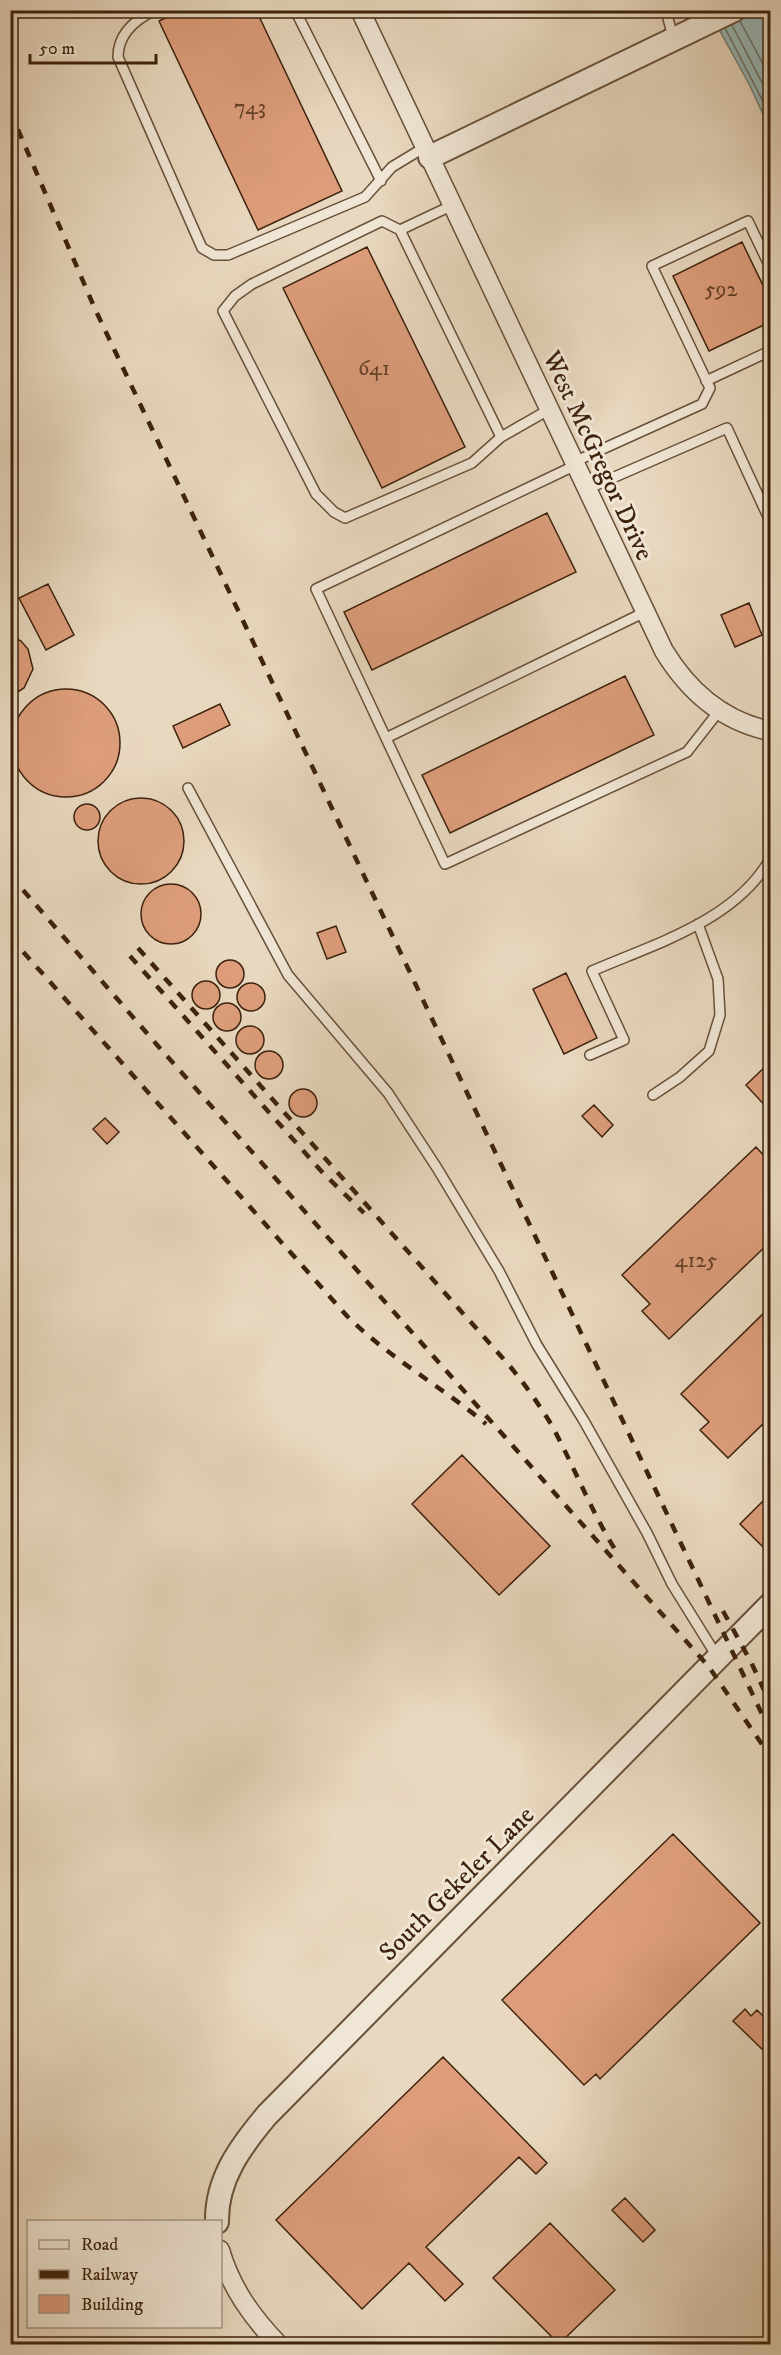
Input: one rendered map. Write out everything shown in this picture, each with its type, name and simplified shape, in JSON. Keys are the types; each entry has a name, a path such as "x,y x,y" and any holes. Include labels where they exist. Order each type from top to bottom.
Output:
{"street":[{"name":"West McGregor Drive","path":"360,10 645,612 675,669 690,688 719,711 751,727 771,730"},
{"path":"427,152 674,40 734,10"},
{"name":"South Gekeler Lane","path":"217,2220 225,2175 244,2142 267,2115 770,1606"},
{"path":"222,2256 239,2295 259,2324 279,2344"}],"lane":[{"path":"155,10 134,23 120,38 118,57 202,248 214,255 228,255 365,197 392,167 427,152"},
{"path":"295,10 381,181"},
{"path":"666,10 674,40"},
{"path":"400,230 453,205"},
{"path":"719,711 687,752 445,864 316,590 575,463 702,404 710,388 652,267 748,220 771,267"},
{"path":"501,437 400,230 382,221 252,284 235,296 223,312 316,494 334,512 345,518 472,463 501,437 550,409"},
{"path":"706,381 771,351"},
{"path":"587,489 727,428 771,521"},
{"path":"386,738 645,612"},
{"path":"188,788 288,975 388,1093 437,1168 498,1270 537,1346 617,1479 672,1584 718,1658"},
{"path":"590,1055 624,1041 592,971 698,924 742,895 771,859"},
{"path":"653,1095 680,1077 709,1051 720,1015 718,979 698,924"}],"water":[{"path":"709,11 770,11 770,129 749,84"}],"building":[{"path":"181,10 256,10 342,191 258,230 159,21"},
{"path":"742,242 770,300 770,322 709,351 673,276"},
{"path":"367,247 465,447 382,488 283,288"},
{"path":"547,513 576,572 372,670 344,612"},
{"path":"48,584 74,635 46,650 19,598"},
{"path":"749,603 762,635 735,647 721,615"},
{"path":"10,635 21,641 28,649 33,669 24,688 10,697"},
{"path":"625,676 654,735 450,833 422,775"},
{"path":"66,689 87,693 104,705 116,722 120,743 116,764 104,781 87,793 66,797 45,793 28,781 16,764 12,743 16,722 28,705 45,693"},
{"path":"220,704 230,725 183,748 173,726"},
{"path":"133,798 149,798 172,810 181,824 184,841 181,858 172,872 149,884 133,884 117,877 105,865 98,849 98,833 105,817 117,805"},
{"path":"87,804 96,808 100,817 96,826 87,830 78,826 74,817 78,808"},
{"path":"171,884 192,893 201,914 192,935 171,944 150,935 141,914 150,893"},
{"path":"336,926 346,952 327,959 317,933"},
{"path":"230,960 240,964 244,974 240,984 230,988 220,984 216,974 220,964"},
{"path":"566,973 597,1038 564,1054 533,989"},
{"path":"206,981 216,985 220,995 216,1005 206,1009 196,1005 192,995 196,985"},
{"path":"251,983 261,987 265,997 261,1007 251,1011 241,1007 237,997 241,987"},
{"path":"227,1003 237,1007 241,1017 237,1027 227,1031 217,1027 213,1017 217,1007"},
{"path":"250,1026 260,1030 264,1040 260,1050 250,1054 240,1050 236,1040 240,1030"},
{"path":"269,1051 279,1055 283,1065 279,1075 269,1079 259,1075 255,1065 259,1055"},
{"path":"770,1062 770,1111 746,1085"},
{"path":"303,1089 313,1093 317,1103 313,1113 303,1117 293,1113 289,1103 293,1093"},
{"path":"594,1105 613,1125 602,1137 582,1116"},
{"path":"105,1118 119,1132 107,1144 93,1129"},
{"path":"756,1147 770,1162 770,1242 669,1339 642,1311 650,1304 622,1275"},
{"path":"770,1307 770,1417 728,1458 700,1430 709,1422 681,1394"},
{"path":"462,1455 550,1546 499,1595 412,1504"},
{"path":"770,1494 770,1548 767,1551 740,1524"},
{"path":"673,1834 760,1923 600,2079 596,2074 584,2085 502,2000"},
{"path":"745,2009 751,2016 757,2010 770,2023 770,2045 764,2051 733,2021"},
{"path":"443,2057 547,2163 536,2174 519,2157 426,2247 463,2284 445,2301 409,2263 362,2309 276,2220"},
{"path":"625,2198 655,2230 643,2242 612,2210"},
{"path":"550,2223 615,2290 559,2344 493,2278"}],"railway":[{"path":"10,111 95,309 770,1731"},
{"path":"10,875 158,1046 709,1667 770,1756"},
{"path":"10,937 347,1316 398,1359 486,1424"},
{"path":"138,948 514,1371 551,1424 616,1551"},
{"path":"130,956 323,1173 364,1213"},
{"path":"723,1611 770,1703"}]}
